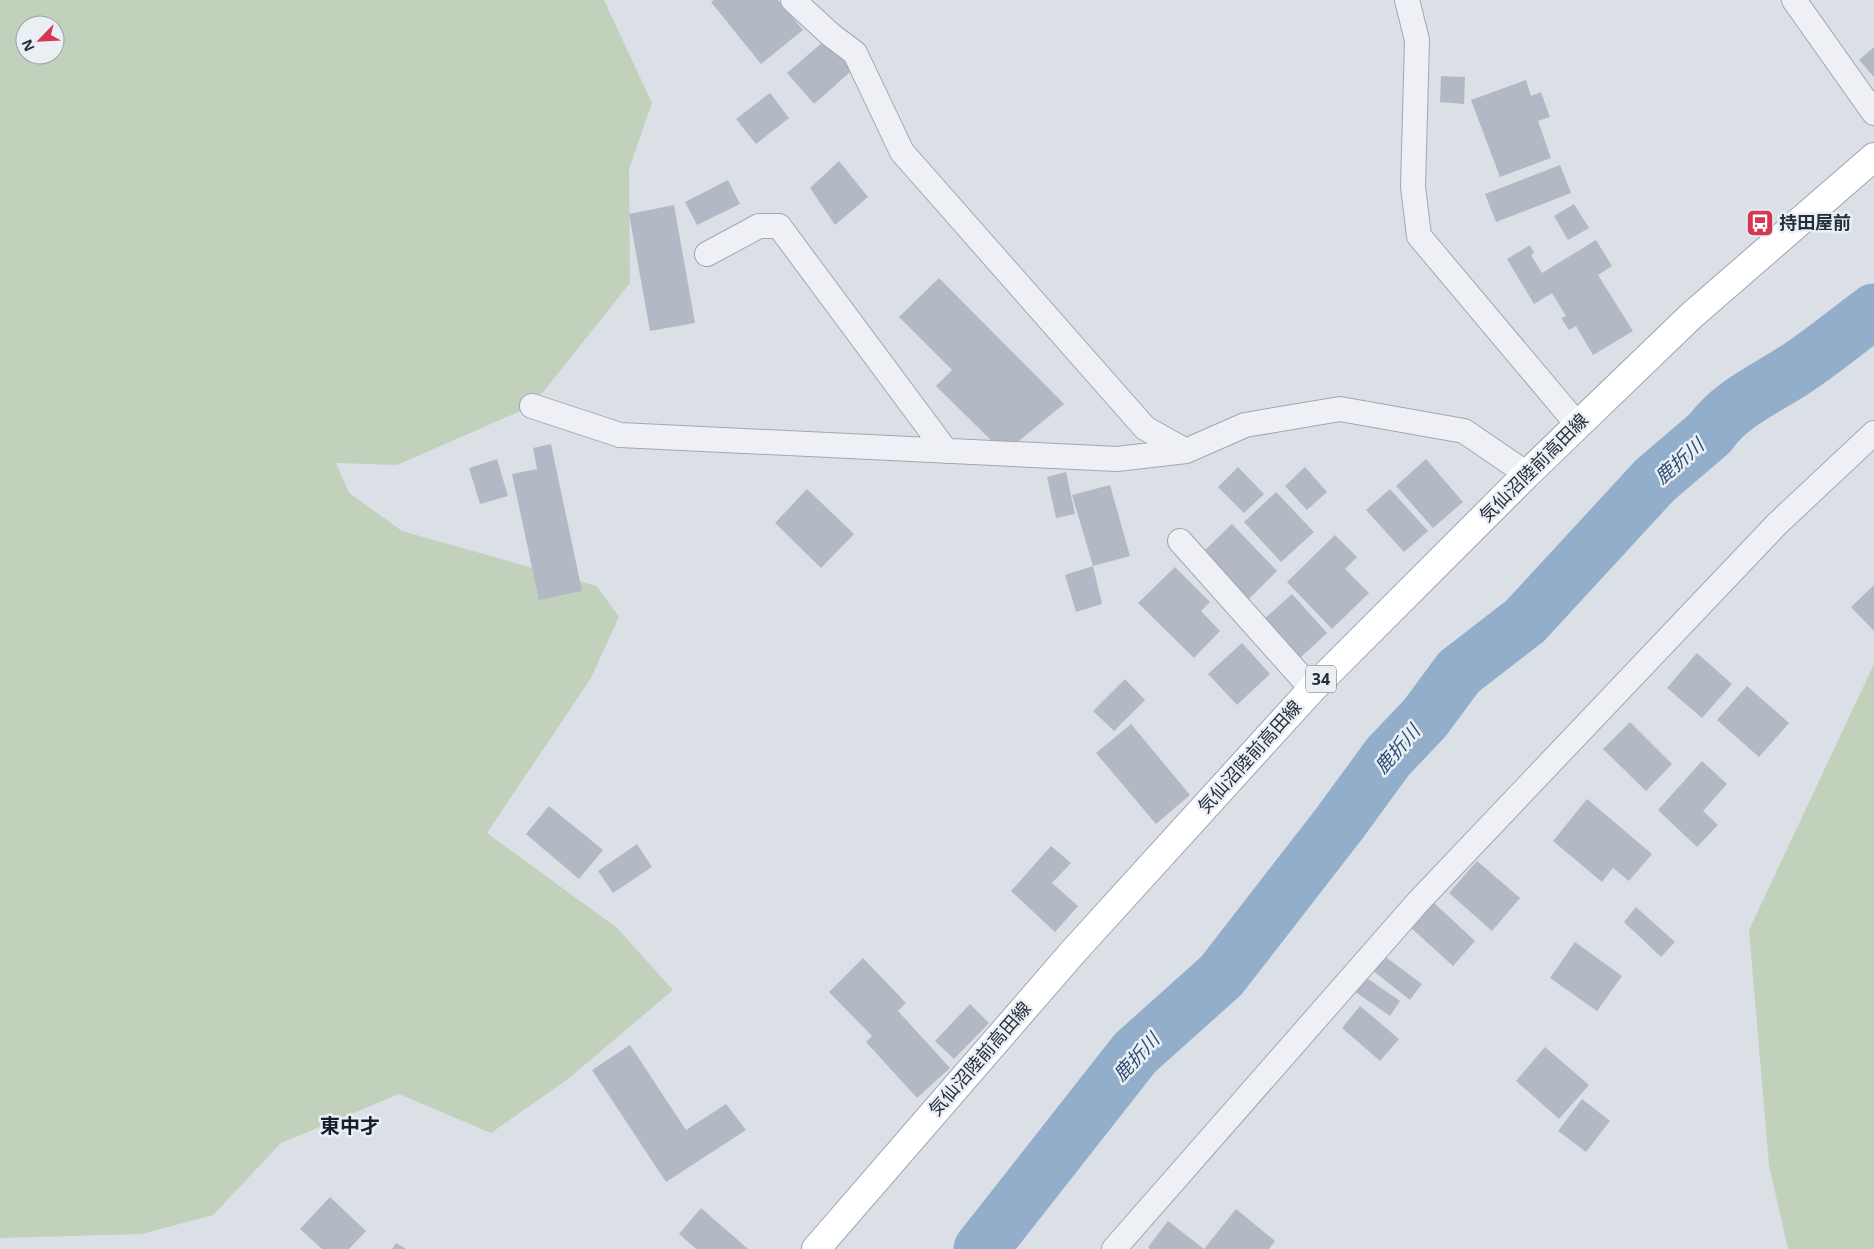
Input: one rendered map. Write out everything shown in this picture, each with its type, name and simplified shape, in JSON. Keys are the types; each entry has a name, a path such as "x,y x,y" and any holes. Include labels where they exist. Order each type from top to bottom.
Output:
{"main road":[{"name":"気仙沼陸前高田線","path":"816,1249 1073,952 1312,689 1577,424 1691,316 1874,157"}],"street":[{"path":"793,0 855,54 902,152 1146,428 1186,452"},
{"path":"1407,0 1417,40 1413,187 1419,236 1577,424"},
{"path":"1794,0 1874,113"},
{"path":"707,254 759,226 779,226 946,451"},
{"path":"532,406 620,435 1118,459 1186,452 1245,425 1340,409 1464,431 1527,474"},
{"path":"1114,1249 1418,902 1777,524 1874,433"},
{"path":"1180,541 1312,689"}],"green space":[{"path":"0,0 604,0 652,103 629,169 630,283 532,406 397,465 336,463 349,493 402,531 597,586 619,617 591,678 487,833 617,928 673,990 568,1079 491,1133 399,1094 281,1143 213,1215 142,1234 0,1238"},
{"path":"1874,664 1874,1249 1788,1249 1769,1165 1749,930"}],"building":[{"path":"714,0 778,0 803,30 761,64 711,2"},
{"path":"831,35 857,66 814,104 787,73"},
{"path":"1874,47 1874,77 1859,60"},
{"path":"1441,76 1465,77 1464,104 1440,102"},
{"path":"1526,80 1531,96 1541,92 1550,117 1538,121 1551,158 1500,177 1471,100"},
{"path":"770,93 789,118 756,144 736,119"},
{"path":"839,161 868,197 835,225 810,188"},
{"path":"1560,165 1571,193 1496,222 1485,194"},
{"path":"728,180 740,204 697,225 685,202"},
{"path":"1574,204 1589,228 1568,240 1554,216"},
{"path":"674,205 695,323 650,331 629,214"},
{"path":"1596,240 1612,266 1598,275 1633,331 1593,355 1576,326 1569,330 1561,318 1566,316 1552,293 1534,304 1507,259 1530,245 1534,253 1531,255 1542,273"},
{"path":"939,278 1064,404 1004,453 936,386 952,370 899,317"},
{"path":"551,444 582,591 539,600 512,474 537,469 533,448"},
{"path":"497,459 508,496 480,504 469,468"},
{"path":"1426,459 1463,502 1433,528 1396,486"},
{"path":"1238,467 1264,494 1244,513 1218,487"},
{"path":"1305,467 1327,492 1307,510 1285,486"},
{"path":"1066,472 1075,514 1056,518 1047,477"},
{"path":"1110,485 1130,556 1093,566 1072,495"},
{"path":"807,489 854,534 821,568 775,523"},
{"path":"1390,489 1428,531 1404,552 1366,510"},
{"path":"1276,492 1314,532 1281,562 1244,522"},
{"path":"1232,524 1277,571 1249,599 1203,552"},
{"path":"1335,535 1357,557 1345,569 1369,593 1332,629 1287,582"},
{"path":"1093,566 1102,604 1076,612 1065,575"},
{"path":"1175,567 1210,602 1201,611 1220,631 1194,658 1138,603"},
{"path":"1874,585 1874,631 1851,607"},
{"path":"1292,594 1327,633 1300,658 1264,619"},
{"path":"1242,643 1270,674 1237,705 1208,674"},
{"path":"1697,653 1732,684 1702,718 1667,688"},
{"path":"1125,679 1145,700 1114,731 1093,711"},
{"path":"1747,686 1789,723 1759,757 1717,720"},
{"path":"1630,722 1672,764 1646,791 1603,749"},
{"path":"1131,724 1190,795 1156,824 1096,753"},
{"path":"1702,761 1727,784 1703,811 1718,825 1697,847 1658,810"},
{"path":"1587,799 1652,854 1629,881 1613,868 1602,882 1553,841"},
{"path":"549,806 603,850 579,879 526,834"},
{"path":"637,844 652,867 613,893 598,871"},
{"path":"1051,846 1071,863 1052,883 1078,906 1055,932 1011,891"},
{"path":"1477,861 1520,898 1492,931 1449,893"},
{"path":"1431,900 1475,941 1453,966 1408,925"},
{"path":"1636,907 1675,942 1661,957 1624,922"},
{"path":"1575,942 1622,976 1597,1011 1550,978"},
{"path":"1383,955 1422,984 1410,1000 1372,970"},
{"path":"863,958 906,1003 898,1011 950,1068 917,1098 866,1042 872,1036 829,992"},
{"path":"1364,976 1400,1001 1390,1016 1354,991"},
{"path":"970,1004 989,1023 954,1059 935,1041"},
{"path":"1360,1006 1399,1039 1380,1061 1342,1028"},
{"path":"630,1045 686,1130 726,1104 746,1130 666,1182 592,1070"},
{"path":"1545,1047 1589,1085 1559,1119 1516,1081"},
{"path":"1582,1099 1610,1121 1586,1152 1558,1131"},
{"path":"330,1197 366,1231 349,1249 322,1249 300,1229"},
{"path":"701,1208 748,1249 696,1249 679,1234"},
{"path":"1236,1209 1275,1241 1269,1249 1204,1249"},
{"path":"1168,1221 1204,1249 1150,1249 1148,1247"},
{"path":"396,1243 406,1249 392,1249"}],"waterway":[{"name":"鹿折川","path":"981,1249 1135,1053 1221,976 1339,824 1388,757 1425,718 1459,672 1525,621 1655,480 1710,433 1727,414 1748,398 1803,364 1874,311"}],"place":[{"name":"持田屋前","path":"1760,223"}],"district":[{"name":"東中才","path":"350,1126"}]}
